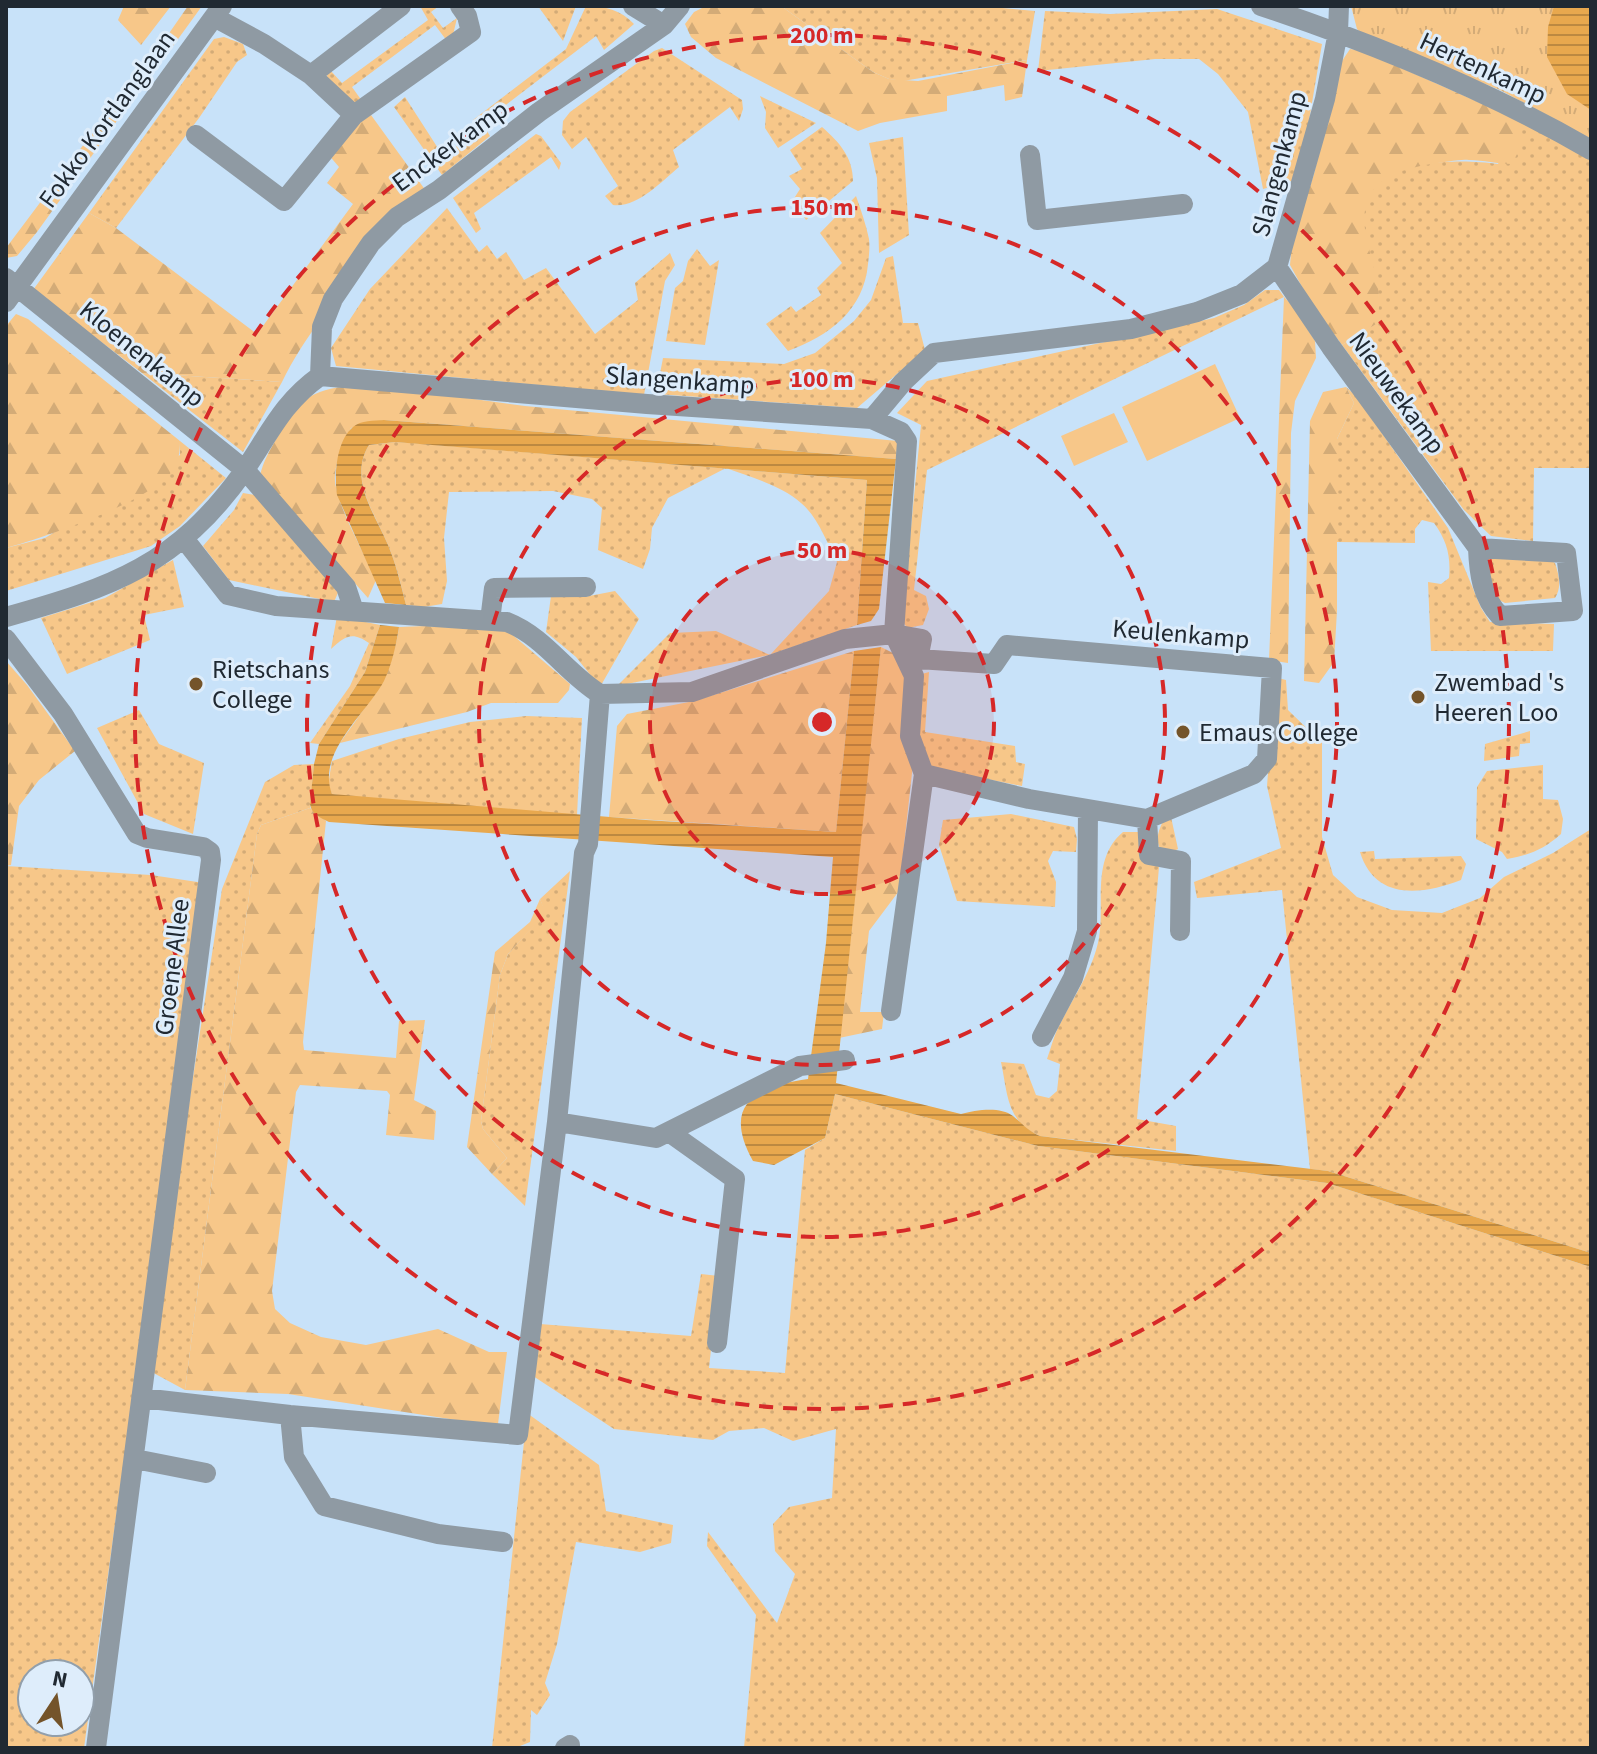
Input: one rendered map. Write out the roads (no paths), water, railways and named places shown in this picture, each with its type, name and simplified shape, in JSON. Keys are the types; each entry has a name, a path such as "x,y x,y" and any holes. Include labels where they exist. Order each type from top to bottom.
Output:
{"street":[{"path":"311,75 401,6"},
{"path":"196,135 284,201 354,115 471,32 467,16 460,6"},
{"path":"633,6 664,25"},
{"name":"Enckerkamp","path":"320,376 322,327 349,273 371,243 397,217 439,190 539,112 664,25 680,6"},
{"name":"Hertenkamp","path":"1261,6 1338,32 1494,97 1591,150"},
{"name":"Slangenkamp","path":"320,376 631,403 872,419 903,382 934,353 1131,329 1197,312 1242,294 1277,267 1308,167 1338,32 1339,6"},
{"path":"218,11 311,75 354,115"},
{"name":"Fokko Kortlanglaan","path":"10,289 218,11"},
{"path":"1030,155 1037,220 1183,204"},
{"name":"Nieuwekamp","path":"1277,267 1331,347 1478,548 1480,575 1489,604 1500,616 1573,611 1566,553 1478,548"},
{"name":"Kloenenkamp","path":"10,289 245,470"},
{"path":"6,617 73,598 142,569 185,540 245,470 275,419 302,389 320,376"},
{"path":"872,419 901,432 907,441 894,634 914,676 910,736 924,774 891,1011"},
{"path":"245,470 346,587 354,611"},
{"path":"185,540 228,595 276,606 507,622 526,629 586,686 600,694 692,692 845,639 894,634"},
{"path":"490,621 494,588 586,587"},
{"name":"Keulenkamp","path":"894,634 922,639 918,659 994,664 1007,645 1272,668 1267,759 1254,774 1147,819"},
{"name":"Groene Allee","path":"6,639 63,714 137,834 203,847 210,852 211,860 96,1748"},
{"path":"142,1398 290,1415 518,1435 557,1122 591,808 600,694"},
{"path":"924,774 1088,810 1147,819 1149,855 1181,861 1180,931"},
{"path":"1042,1037 1073,978 1087,931 1088,810"},
{"path":"557,1122 656,1138 800,1066 845,1060"},
{"path":"669,1132 735,1179 717,1343"},
{"path":"290,1415 294,1457 324,1506 438,1534 503,1542"},
{"path":"135,1459 206,1473"}],"place":[{"name":"Rietschans College","path":"196,684"},
{"name":"Zwembad 's Heeren Loo","path":"1418,697"},
{"name":"Emaus College","path":"1183,732"}]}
